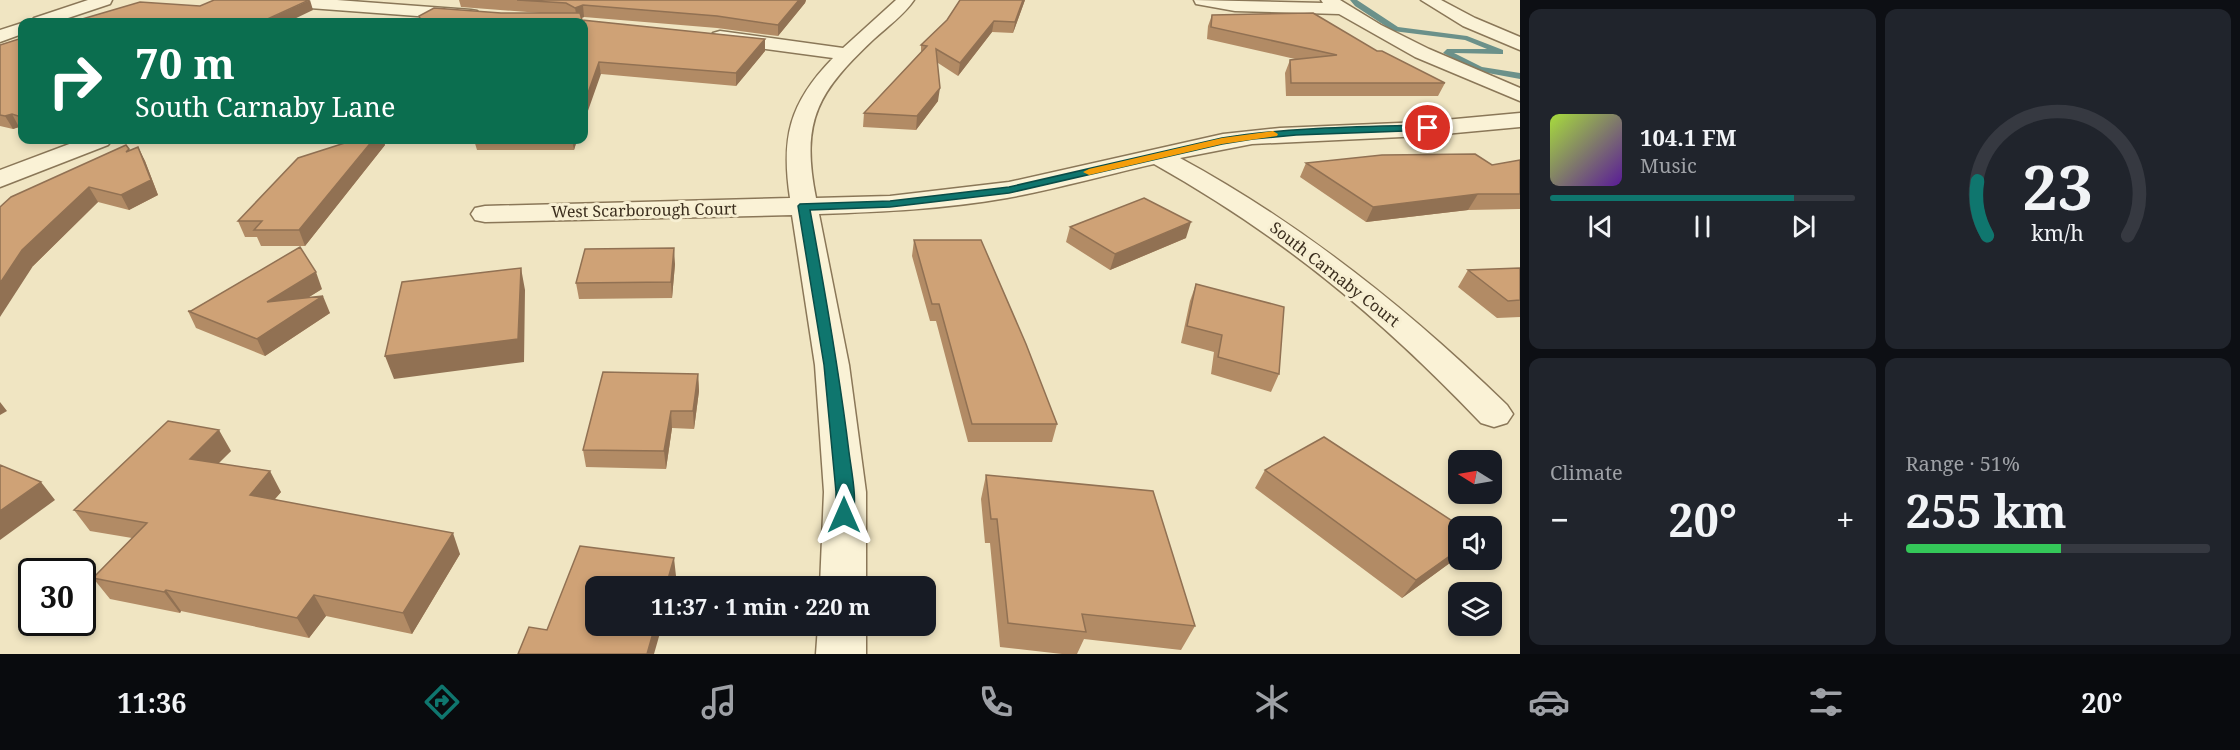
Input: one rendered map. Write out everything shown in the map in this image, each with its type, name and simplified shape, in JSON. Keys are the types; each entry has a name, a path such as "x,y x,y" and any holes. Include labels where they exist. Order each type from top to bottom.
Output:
{"street":[{"path":"52,18 104,0"},
{"path":"269,0 484,16"},
{"path":"843,576 845,492 832,365 797,165 798,140 806,110 819,86 906,0"},
{"path":"1202,0 1235,6 1336,5 1412,48 1520,95"},
{"path":"1429,0 1469,22 1520,44"},
{"path":"373,18 390,9"},
{"path":"0,36 18,29"},
{"path":"705,35 849,55"},
{"name":"West Scarborough Court","path":"485,214 890,204 1009,190 1222,141 1275,134 1450,128 1520,120"},
{"path":"0,179 90,144"},
{"name":"South Carnaby Court","path":"1158,156 1235,200 1305,247 1414,336 1494,414"},
{"path":"841,654 842,636"}],"building":[{"path":"214,0 309,0 270,18 86,18 140,2 200,6"},
{"path":"517,0 799,0 778,25 717,16 583,5 575,8 566,3"},
{"path":"960,0 1023,0 1015,22 994,21 960,63 936,49 940,88 917,116 864,113 927,46 921,45 947,20"},
{"path":"434,8 501,13 580,13 581,18 420,18 419,16"},
{"path":"1313,13 1377,51 1382,51 1445,83 1291,83 1290,60 1337,55 1211,27 1212,15"},
{"path":"588,21 765,39 736,73 599,62 588,93"},
{"path":"18,39 18,116 0,115 0,45"},
{"path":"342,144 370,144 299,230 254,230 262,221 238,221 298,158"},
{"path":"126,145 129,149 126,152 138,147 151,180 121,195 89,187 22,250 0,283 0,207 11,197"},
{"path":"1475,154 1492,165 1520,160 1520,194 1478,194 1373,207 1306,163 1382,155"},
{"path":"1144,198 1191,222 1115,254 1070,227"},
{"path":"914,240 981,240 1026,344 1057,424 972,424 939,304 932,304"},
{"path":"300,247 316,272 267,302 323,296 257,339 188,311 191,311"},
{"path":"674,248 671,282 576,283 585,249"},
{"path":"521,268 518,339 385,356 402,282"},
{"path":"1520,268 1520,300 1508,301 1468,270"},
{"path":"1196,284 1284,307 1279,374 1218,357 1222,335 1187,326"},
{"path":"603,372 698,374 693,411 671,411 664,451 583,450"},
{"path":"168,421 219,430 190,459 270,471 250,495 453,533 403,613 314,595 297,618 166,590 164,592 96,579 96,575 147,523 74,510"},
{"path":"1324,437 1448,518 1448,557 1416,580 1265,470"},
{"path":"0,465 41,482 0,511"},
{"path":"986,475 1153,491 1195,626 1082,614 1086,632 1008,623 997,519 991,519"},
{"path":"580,546 674,558 669,576 585,576 585,636 652,636 647,654 518,654 529,627 547,630"}],"waterway":[{"path":"1353,0 1357,5 1396,29 1467,38 1500,52 1447,51 1480,69 1520,76"}],"slow traffic":[{"path":"1089,172 1222,141 1273,134"}],"route":[{"path":"844,515 845,492 832,365 804,206 890,204 1009,190 1222,141 1253,136 1296,132 1428,128"}]}
